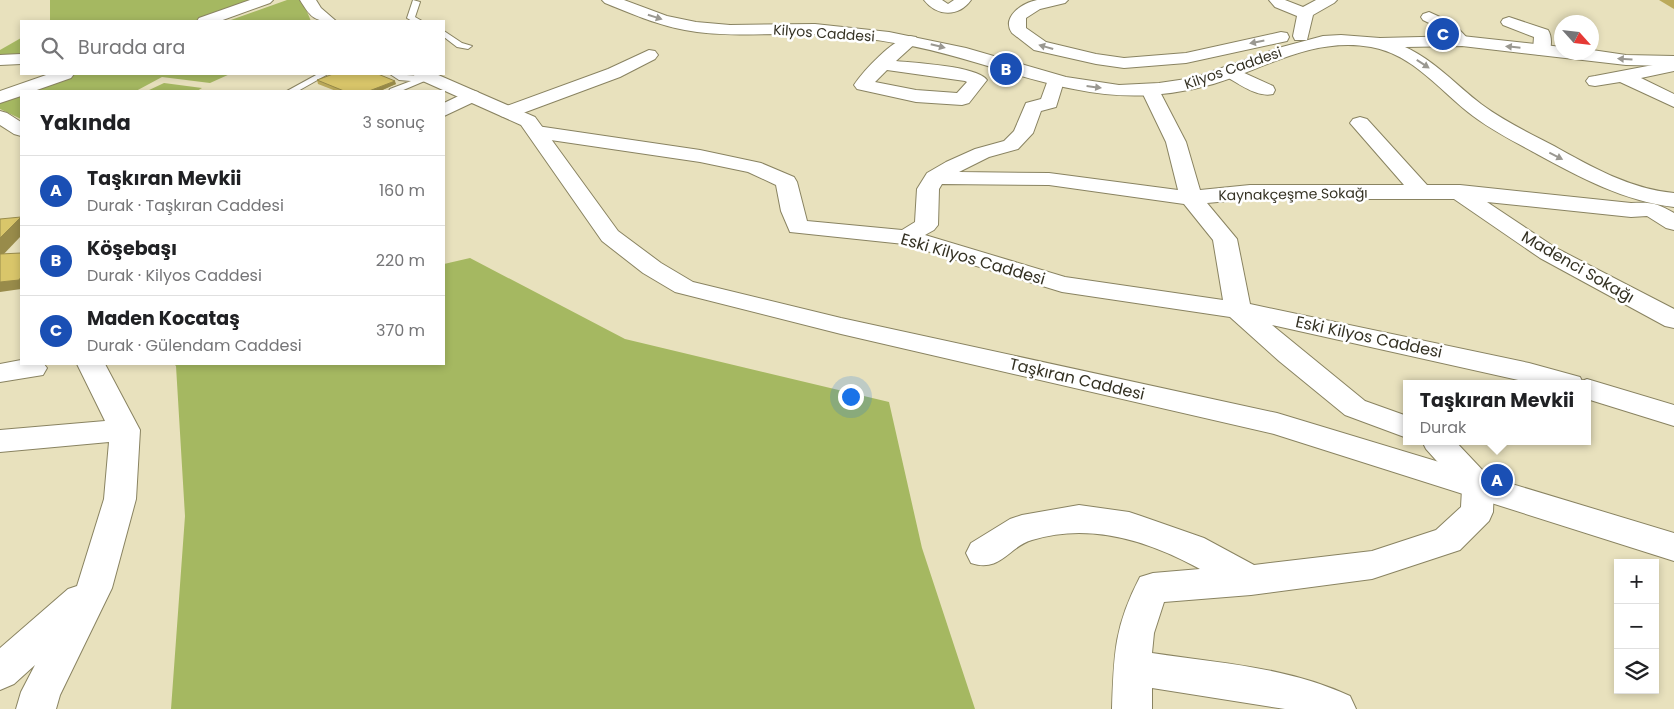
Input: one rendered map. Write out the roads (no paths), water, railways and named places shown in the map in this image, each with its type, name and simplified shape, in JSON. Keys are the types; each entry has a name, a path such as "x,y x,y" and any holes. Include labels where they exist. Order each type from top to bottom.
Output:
{"street":[{"path":"308,0 315,11 327,20"},
{"path":"610,0 652,0"},
{"name":"Kilyos Caddesi","path":"610,0 679,24 717,29 817,29 934,45 984,58 1055,81 1124,91 1176,87 1231,72 1305,44 1324,40 1358,40 1379,43 1410,56 1430,68 1470,104 1490,119 1537,146 1625,190 1660,203"},
{"path":"932,0 945,9 956,6 963,0"},
{"path":"1060,0 1035,5 1018,16 1018,30 1040,46 1105,61 1124,63 1186,58 1284,37 1334,37 1358,40"},
{"path":"1277,0 1280,4 1306,14"},
{"path":"1302,36 1301,21 1309,10 1330,0"},
{"path":"208,20 273,1"},
{"path":"228,20 273,1"},
{"path":"1429,17 1447,26 1462,41"},
{"path":"1509,22 1542,34 1542,50"},
{"path":"882,64 969,76 978,80 962,99 916,96 863,85 882,64 910,41"},
{"path":"1379,43 1462,41 1554,51"},
{"path":"508,112 614,72 649,55"},
{"path":"1599,57 1626,60 1674,61"},
{"path":"0,60 20,59"},
{"path":"1595,81 1674,66"},
{"path":"1231,72 1266,90"},
{"path":"0,97 62,75"},
{"path":"426,75 528,121 537,132"},
{"path":"1622,75 1674,101"},
{"path":"906,237 926,225 928,189 936,178 953,166 982,153 1012,145 1023,133 1033,107 1049,103 1055,81"},
{"path":"1150,90 1176,142 1191,198 1225,239 1238,310 1289,355 1355,408 1403,426"},
{"path":"445,109 471,96"},
{"path":"0,117 20,129"},
{"path":"1360,122 1422,193"},
{"name":"Eski Kilyos Caddesi","path":"537,132 700,156 754,167 786,182 792,211 798,227 906,237 1062,284 1238,310 1510,367 1556,380"},
{"name":"Taşkıran Caddesi","path":"537,132 610,236 652,268 684,287 840,326 1277,424 1674,547"},
{"name":"Kaynakçeşme Sokağı","path":"936,178 1049,179 1191,198 1250,192 1460,192 1631,210 1660,203"},
{"name":"Madenci Sokağı","path":"1460,192 1548,253 1674,320"},
{"path":"1660,203 1674,223"},
{"path":"36,709 41,692 94,588 120,499 126,430 93,365"},
{"path":"0,373 33,368"},
{"path":"1591,390 1674,416"},
{"path":"1628,401 1674,403"},
{"path":"1628,401 1674,430"},
{"path":"0,440 126,430"},
{"path":"1132,709 1133,637 1142,606 1153,588 1251,580 1372,565 1448,540 1477,512 1478,486 1441,445"},
{"path":"983,553 1022,528 1079,518 1138,528 1192,548 1251,580"},
{"path":"0,672 94,588"},
{"path":"1133,668 1286,691 1315,699 1336,709"}],"lane":[{"path":"416,2 411,18 416,20"},
{"path":"445,35 460,45 468,46"},
{"path":"294,90 322,75"},
{"path":"396,75 402,78 426,75"},
{"path":"395,90 426,75"}],"place":[{"name":"Maden Kocataş","path":"1443,34"},
{"name":"Köşebaşı","path":"1006,69"},
{"name":"Taşkıran Mevkii","path":"1497,480"}]}
